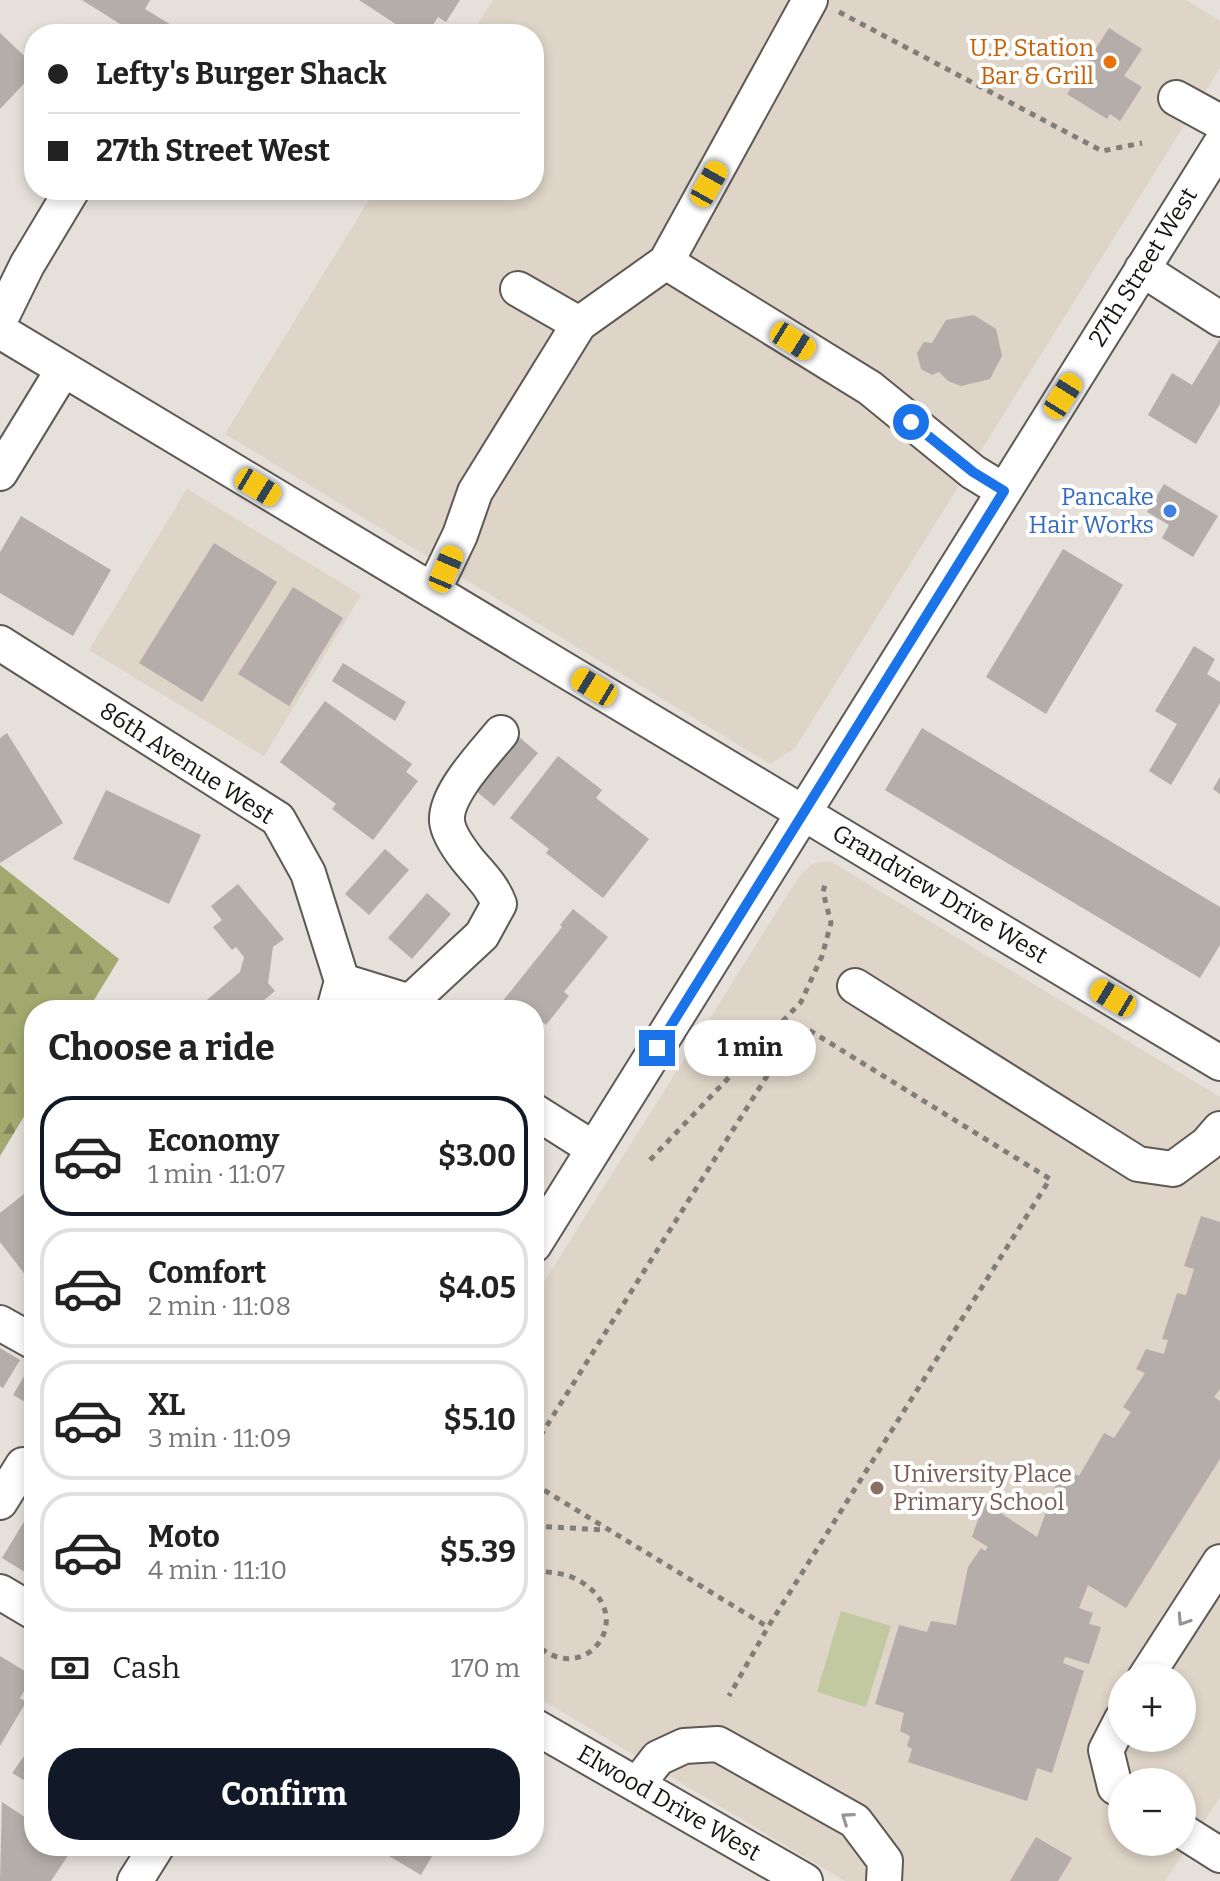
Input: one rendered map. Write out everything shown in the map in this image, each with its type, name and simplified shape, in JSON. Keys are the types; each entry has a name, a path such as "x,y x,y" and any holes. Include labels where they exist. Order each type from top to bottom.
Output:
{"street":[{"path":"433,591 460,535 475,492 579,324 666,262 820,4"},
{"path":"1176,98 1220,122"},
{"name":"27th Street West","path":"544,1229 1220,145"},
{"path":"0,320 27,265 66,200"},
{"path":"666,262 870,388 973,472 1004,491"},
{"path":"1142,269 1220,319"},
{"path":"518,289 579,324"},
{"name":"Grandview Drive West","path":"0,331 1220,1063"},
{"path":"0,473 63,370"},
{"name":"86th Avenue West","path":"0,643 278,819 308,873 338,996 369,1000"},
{"path":"421,1000 482,935 499,904 494,889 464,856 447,826 447,814 456,791 501,733"},
{"path":"855,986 1138,1164 1173,1169 1207,1144 1220,1129"},
{"path":"544,1117 594,1149"},
{"path":"0,1323 24,1336"},
{"path":"0,1502 23,1465"},
{"path":"1154,1664 1220,1562"},
{"path":"0,1592 24,1606"},
{"name":"Elwood Drive West","path":"544,1732 805,1881"},
{"path":"637,1785 658,1758 684,1746 718,1744 855,1821 885,1861 884,1881"},
{"path":"1108,1746 1106,1750 1110,1768"},
{"path":"1196,1841 1220,1857 1206,1881"},
{"path":"135,1881 151,1856"}],"path":[{"path":"820,4 1102,151 1142,143"},
{"path":"650,1160 801,1002 822,956 831,923 823,892 826,881"},
{"path":"544,1430 794,1033 809,1030 1050,1179"},
{"path":"729,1696 768,1627 1055,1170"},
{"path":"544,1490 768,1627"},
{"path":"544,1527 606,1530"},
{"path":"544,1572 573,1577 586,1585 605,1605 608,1620 597,1647 588,1655 569,1660 553,1657 544,1650"}],"shaded area":[{"path":"493,0 1186,0 1220,21 1220,68 795,748 770,764 225,434 369,200 544,200 544,24 477,24"},
{"path":"187,489 361,595 264,756 89,650"},
{"name":"University Place Primary School","path":"830,861 1220,1097 1220,1797 1196,1834 1196,1768 1108,1768 1108,1856 1181,1856 1165,1881 845,1881 544,1701 544,1282 800,875 814,863"}],"green space":[{"path":"0,865 119,959 94,1000 24,1000 24,1116 0,1156"},
{"path":"841,1611 891,1626 866,1707 817,1692"}],"building":[{"path":"82,0 150,0 145,9 170,24 120,24"},
{"path":"359,0 460,0 446,22 438,17 433,24 396,24"},
{"name":"U.P. Station Bar & Grill","path":"1109,28 1142,49 1124,76 1142,87 1120,121 1110,114 1107,119 1067,94"},
{"path":"0,33 24,56 24,84 0,109"},
{"path":"974,315 996,329 1002,356 990,379 961,386 948,381 939,372 932,375 921,369 917,353 924,342 932,343 946,320"},
{"path":"1220,339 1220,404 1196,444 1148,415 1172,373 1192,385"},
{"path":"1164,484 1218,516 1193,557 1162,538 1169,525 1147,512"},
{"path":"21,516 111,570 73,636 0,593 0,552"},
{"path":"214,543 277,582 202,702 139,663"},
{"path":"1063,549 1123,585 1046,714 986,677"},
{"path":"293,587 343,618 289,706 238,674"},
{"path":"1194,646 1215,659 1207,674 1220,682 1220,703 1171,785 1149,771 1177,724 1155,711"},
{"path":"343,663 406,702 395,721 332,681"},
{"path":"325,701 412,764 406,772 418,781 373,840 332,809 336,804 280,762"},
{"path":"922,728 1220,907 1220,945 1200,978 885,790"},
{"path":"7,733 63,823 0,863 0,738"},
{"path":"519,737 538,753 494,806 475,790"},
{"path":"558,756 602,790 596,798 649,839 603,898 546,853 549,849 510,818"},
{"path":"1220,777 1220,794 1213,789"},
{"path":"106,790 201,835 169,904 73,859"},
{"path":"385,849 409,870 369,915 345,894"},
{"path":"238,884 284,939 273,947 268,983 275,991 264,1000 207,1000 240,972 244,957 236,947 232,950 213,927 222,920 211,906"},
{"path":"427,893 451,914 412,959 388,938"},
{"path":"573,909 608,937 564,992 569,996 546,1025 544,1000 504,1000 562,927 560,925"},
{"path":"24,1194 24,1273 0,1242 0,1213"},
{"name":"University Place Primary School","path":"1201,1216 1220,1222 1220,1389 1214,1397 1220,1401 1220,1459 1126,1608 1088,1585 1079,1608 1093,1613 1089,1624 1101,1627 1089,1664 1065,1657 1063,1663 1084,1671 1052,1773 1037,1768 1027,1801 908,1762 912,1749 907,1746 910,1736 900,1731 904,1713 875,1704 899,1625 927,1632 931,1621 956,1625 968,1567 981,1548 985,1551 988,1547 972,1537 984,1502 1037,1537 1062,1468 1079,1476 1104,1433 1114,1438 1131,1412 1123,1407 1145,1373 1136,1369 1146,1349 1164,1354 1168,1340 1162,1339 1177,1293 1186,1295 1194,1269 1184,1266"},
{"path":"0,1348 20,1360 3,1388 0,1386"},
{"path":"24,1376 24,1401 13,1395"},
{"path":"24,1522 24,1572 2,1558"},
{"path":"0,1656 24,1671 24,1691 20,1698 24,1705 0,1746"},
{"path":"24,1756 24,1780 12,1773"},
{"path":"2,1802 24,1816 24,1856 68,1856 51,1881 0,1881"},
{"path":"1036,1837 1072,1858 1058,1881 1010,1881"},
{"path":"389,1856 432,1856 421,1875"}],"place":[{"name":"U.P. Station Bar & Grill","path":"1110,62"},
{"name":"Pancake Hair Works","path":"1170,511"},
{"name":"University Place Primary School","path":"877,1488"}],"route":[{"path":"657,1048 1004,491 973,472 911,422"}]}
